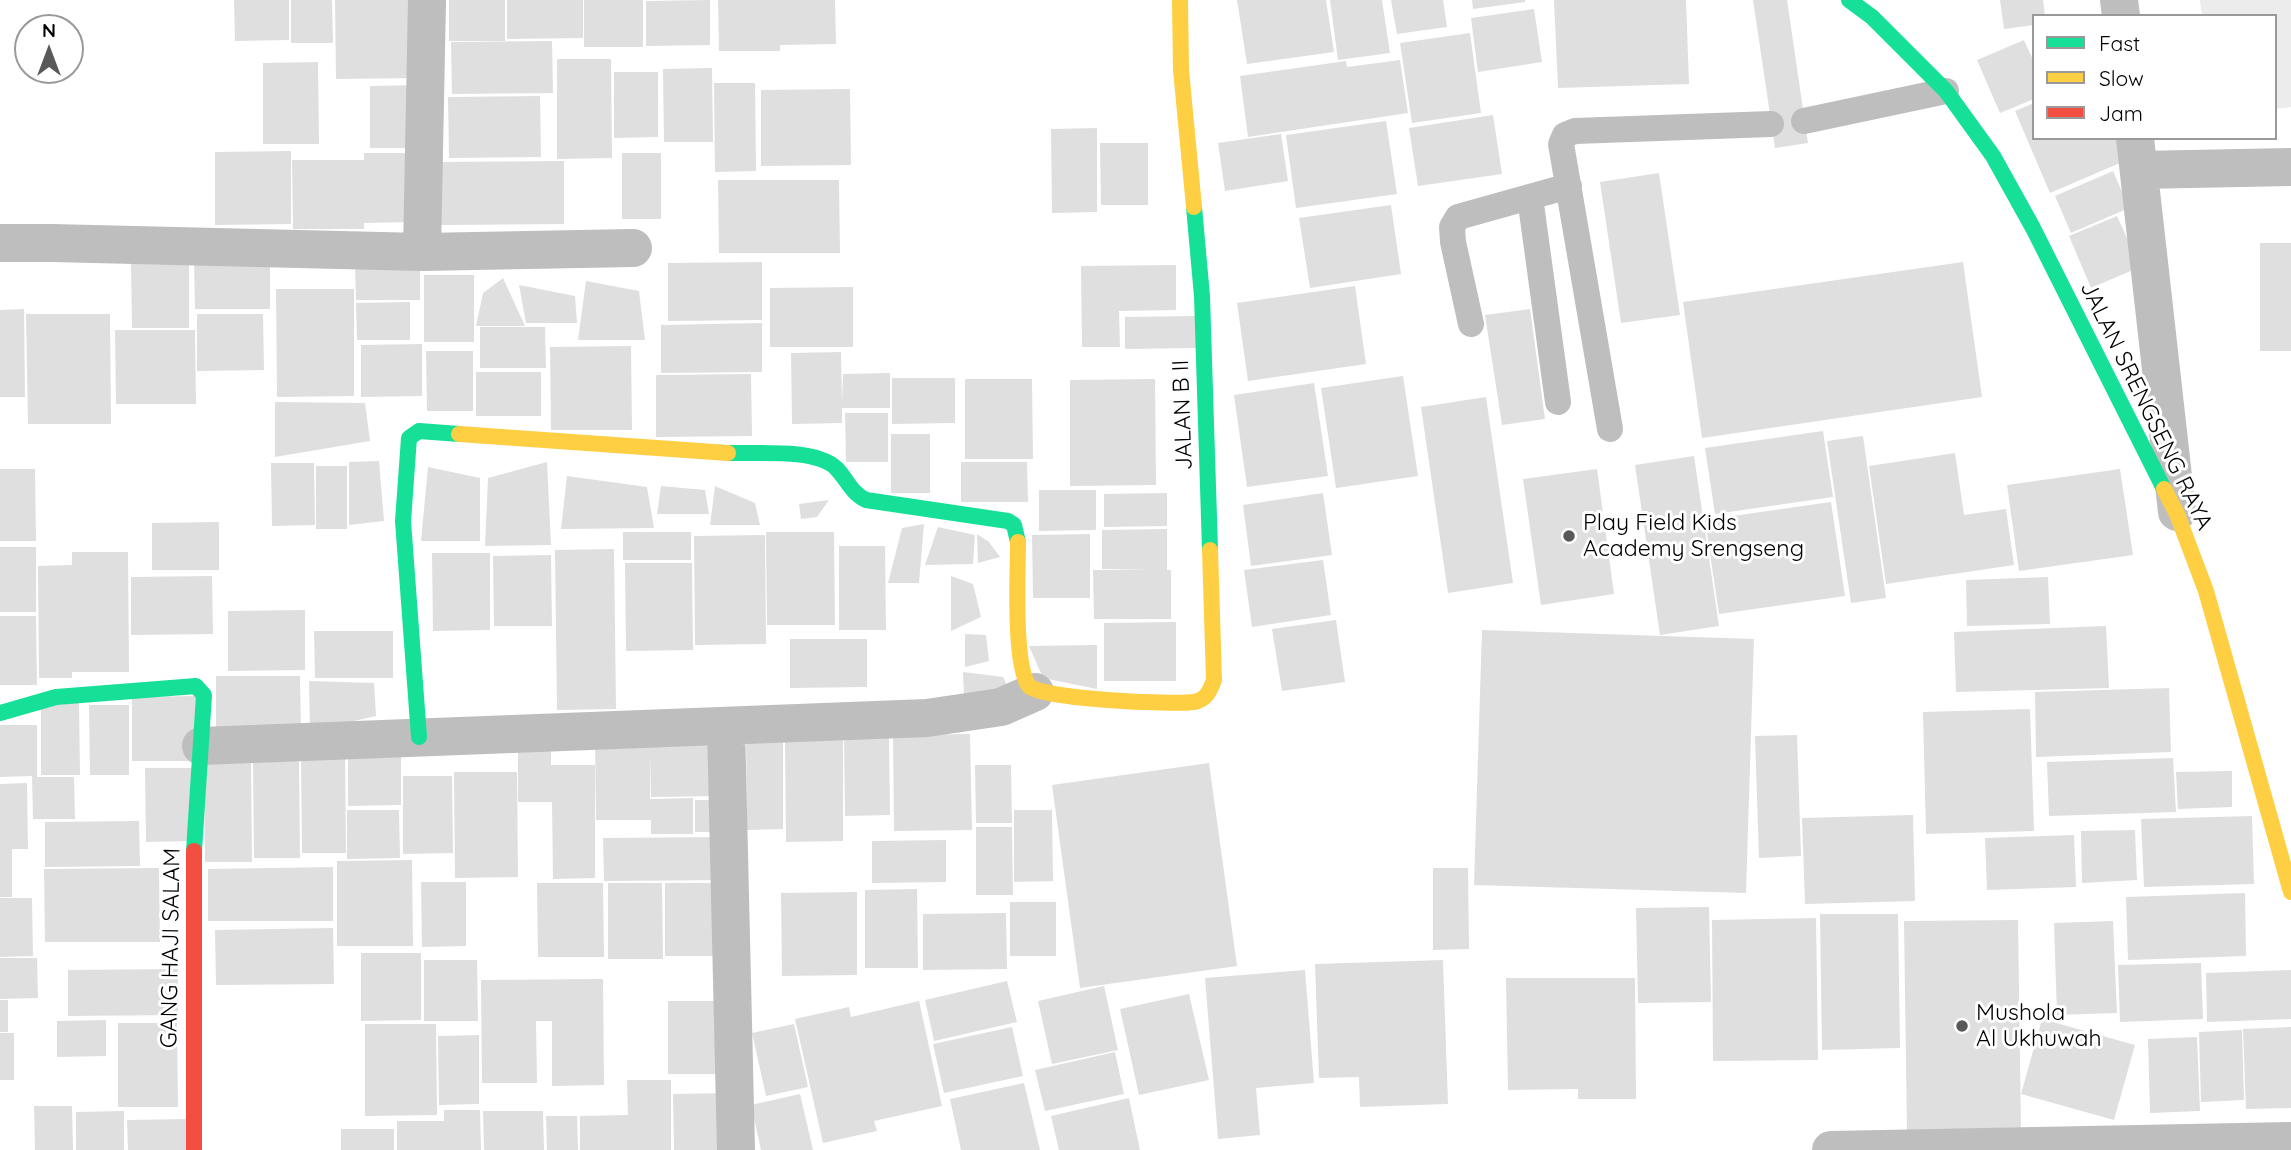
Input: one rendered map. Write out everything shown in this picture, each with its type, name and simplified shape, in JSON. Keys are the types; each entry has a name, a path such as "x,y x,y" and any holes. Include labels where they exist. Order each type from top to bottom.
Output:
{"street":[{"path":"422,252 427,0"},
{"name":"JALAN B II","path":"1035,692 1077,698 1195,702 1208,695 1214,680 1202,296 1181,70 1180,0"},
{"name":"JALAN SRENGSENG RAYA","path":"1849,0 1872,17 1945,91 1993,156 2033,228 2177,514 2206,591 2291,892"},
{"path":"2177,514 2137,154 2291,167"},
{"path":"0,243 422,252 633,248"},
{"path":"201,746 927,718 1001,707 1035,692 1028,683 1023,663 1018,537 1014,524 866,500 856,495 835,467 815,456 692,452 419,431 409,438 403,522 419,737"},
{"name":"GANG HAJI SALAM","path":"0,713 56,697 196,686 204,695 193,875 194,1150"},
{"path":"726,726 736,1150"},
{"path":"1831,1150 2291,1141"}],"lane":[{"path":"1804,121 1945,91"},
{"path":"1610,429 1561,144 1565,135 1575,131 1771,124"},
{"path":"1471,324 1452,227 1458,217 1569,186"},
{"path":"1530,197 1558,402"}],"shaded area":[{"path":"2200,0 2291,0 2291,107 2277,109 2277,14 2202,14"}],"building":[{"path":"234,0 289,0 289,40 235,41"},
{"path":"291,0 332,0 333,43 291,43"},
{"path":"335,0 421,0 421,78 336,79"},
{"path":"449,0 505,0 505,41 449,41"},
{"path":"507,0 583,0 583,38 507,39"},
{"path":"584,0 643,0 643,47 584,47"},
{"path":"710,0 710,45 646,46 646,1"},
{"path":"718,0 835,0 836,44 780,45 780,51 719,51"},
{"path":"1237,0 1326,0 1334,52 1247,64"},
{"path":"1330,0 1382,0 1390,53 1338,60"},
{"path":"1391,0 1443,0 1447,27 1397,34"},
{"path":"1472,0 1525,0 1525,2 1473,9"},
{"path":"1554,0 1686,0 1689,84 1558,88"},
{"path":"1753,0 1787,0 1808,143 1775,148"},
{"path":"2000,0 2043,0 2045,14 2032,14 2032,25 2004,29"},
{"path":"1534,9 1542,62 1478,72 1471,18"},
{"path":"1470,33 1481,113 1412,123 1400,43"},
{"path":"2024,40 2032,58 2032,100 2000,113 1977,60"},
{"path":"552,41 553,93 452,94 451,42"},
{"path":"557,59 611,59 612,158 557,159"},
{"path":"1400,60 1408,113 1248,137 1240,76 1346,61 1347,67"},
{"path":"318,62 319,144 263,144 263,63"},
{"path":"712,68 713,142 664,142 663,69"},
{"path":"614,72 658,72 658,137 614,138"},
{"path":"714,83 755,83 756,171 715,172"},
{"path":"420,85 421,148 370,148 370,86"},
{"path":"850,89 851,165 761,166 761,90"},
{"path":"540,96 541,157 449,158 448,97"},
{"path":"2032,104 2032,140 2118,140 2127,160 2050,193 2015,111"},
{"path":"1493,115 1502,174 1418,186 1409,128"},
{"path":"1386,121 1397,194 1296,208 1286,135"},
{"path":"1097,128 1097,212 1052,213 1051,129"},
{"path":"1281,134 1288,181 1225,191 1218,143"},
{"path":"1100,143 1148,143 1148,205 1101,205"},
{"path":"291,151 291,224 215,225 215,152"},
{"path":"364,153 415,153 416,222 364,223 364,229 293,229 292,160 364,160"},
{"path":"622,153 661,153 661,219 622,219"},
{"path":"564,161 564,224 441,225 440,162"},
{"path":"2113,171 2129,208 2071,233 2055,196"},
{"path":"1659,173 1680,315 1621,323 1600,182"},
{"path":"718,180 839,180 840,253 719,253"},
{"path":"1391,205 1401,274 1310,288 1299,218"},
{"path":"2117,216 2140,267 2091,288 2069,236"},
{"path":"2260,243 2291,243 2291,351 2260,351"},
{"path":"270,256 270,309 195,309 194,257"},
{"path":"189,260 189,328 132,328 131,261"},
{"path":"762,262 762,320 668,321 668,263"},
{"path":"1963,262 1982,397 1702,438 1683,302"},
{"path":"355,264 420,264 420,300 356,300"},
{"path":"1176,265 1176,310 1119,311 1120,347 1082,347 1081,266"},
{"path":"424,275 474,275 474,342 424,342"},
{"path":"503,278 525,326 476,326 483,293"},
{"path":"586,281 639,291 645,340 578,340"},
{"path":"519,285 575,296 577,323 526,323"},
{"path":"1355,286 1366,364 1248,381 1237,303"},
{"path":"853,287 853,347 770,347 770,288"},
{"path":"276,289 354,289 354,396 277,397"},
{"path":"410,302 410,340 357,340 356,303"},
{"path":"24,309 25,397 0,397 0,310"},
{"path":"1530,309 1545,419 1502,425 1485,315"},
{"path":"26,314 110,314 111,424 28,424"},
{"path":"197,314 263,314 264,370 197,371"},
{"path":"1196,316 1196,348 1125,349 1125,317"},
{"path":"762,323 762,372 661,373 661,325"},
{"path":"480,327 545,327 546,368 480,368"},
{"path":"115,330 195,330 196,404 116,404"},
{"path":"422,344 422,396 361,397 361,345"},
{"path":"631,346 632,430 551,430 550,347"},
{"path":"426,351 473,351 473,411 427,411"},
{"path":"841,352 842,406 843,374 890,373 890,408 842,408 842,423 792,424 791,353"},
{"path":"476,372 541,372 541,416 476,416"},
{"path":"751,374 752,436 656,437 656,375"},
{"path":"1403,376 1418,476 1336,488 1321,388"},
{"path":"892,378 955,378 955,423 892,424"},
{"path":"965,379 1032,379 1033,459 965,459"},
{"path":"1155,379 1156,485 1070,486 1070,380"},
{"path":"1314,383 1328,476 1247,487 1234,395"},
{"path":"1486,397 1513,583 1448,593 1421,407"},
{"path":"275,402 365,403 370,441 275,457"},
{"path":"845,413 888,413 888,462 846,462"},
{"path":"1823,431 1833,497 1715,514 1705,448"},
{"path":"891,434 930,434 930,493 891,493"},
{"path":"1863,436 1886,598 1851,603 1827,441"},
{"path":"1955,453 1964,515 2006,509 2014,565 1886,584 1869,466"},
{"path":"1694,456 1719,626 1660,635 1635,465"},
{"path":"379,461 384,521 349,525 349,462"},
{"path":"547,462 551,545 485,546 488,478"},
{"path":"961,462 1027,462 1028,502 961,502"},
{"path":"271,463 314,463 315,525 272,526"},
{"path":"316,466 347,466 347,529 316,529"},
{"path":"428,467 480,478 480,541 421,541"},
{"path":"0,469 35,469 36,541 0,541"},
{"name":"Play Field Kids Academy Srengseng","path":"1597,469 1614,594 1541,605 1523,479"},
{"path":"2120,469 2133,555 2019,571 2007,485"},
{"path":"567,476 647,487 654,528 561,529"},
{"path":"661,486 705,490 709,514 657,514"},
{"path":"715,486 755,503 760,525 710,525"},
{"path":"1039,490 1096,490 1096,530 1039,531"},
{"path":"1167,493 1167,526 1104,527 1104,494"},
{"path":"1323,493 1332,555 1251,566 1243,505"},
{"path":"829,500 817,517 801,519 799,504"},
{"path":"1831,502 1845,596 1719,614 1705,520"},
{"path":"219,522 219,570 152,570 152,523"},
{"path":"924,524 919,583 888,583 902,528"},
{"path":"938,527 975,535 973,564 925,565"},
{"path":"1167,529 1167,570 1171,570 1171,619 1094,619 1093,570 1151,570 1102,569 1102,530"},
{"path":"623,532 691,532 691,560 623,560"},
{"path":"766,532 834,532 835,625 767,625"},
{"path":"977,534 989,542 1000,557 978,563"},
{"path":"1090,534 1090,598 1033,598 1032,535"},
{"path":"765,535 766,644 695,645 694,536"},
{"path":"839,546 885,546 886,630 839,630"},
{"path":"0,547 36,547 36,612 0,612"},
{"path":"614,549 616,709 557,710 555,550"},
{"path":"72,552 128,552 129,672 72,672 72,678 39,678 38,566 72,565"},
{"path":"432,553 490,553 490,630 433,631"},
{"path":"551,555 552,626 494,626 493,556"},
{"path":"1323,560 1331,615 1252,627 1244,570"},
{"path":"625,563 692,563 693,650 626,651"},
{"path":"212,576 213,634 131,635 131,577"},
{"path":"951,576 973,584 981,617 951,631"},
{"path":"2048,577 2050,624 1967,626 1966,580"},
{"path":"305,610 305,670 228,671 228,611"},
{"path":"0,616 36,616 37,685 0,685"},
{"path":"1336,620 1345,682 1282,691 1272,629"},
{"path":"1176,622 1176,681 1104,681 1104,623"},
{"path":"2106,626 2109,688 1956,692 1954,632"},
{"path":"1482,630 1754,639 1746,893 1474,885"},
{"path":"314,631 393,631 393,678 315,678"},
{"path":"965,634 986,635 989,661 965,667"},
{"path":"790,639 867,639 867,687 790,688"},
{"path":"1097,645 1097,689 1043,678 1029,646"},
{"path":"963,672 1003,677 1012,695 964,698"},
{"path":"216,676 300,676 301,733 216,734"},
{"path":"309,681 374,683 376,716 310,731"},
{"path":"2169,688 2171,752 2036,757 2035,692"},
{"path":"196,696 196,761 132,761 132,697"},
{"path":"79,701 80,775 41,775 41,702"},
{"path":"89,705 129,705 129,775 90,775"},
{"path":"2030,709 2034,831 1926,834 1923,712"},
{"path":"0,725 37,725 37,777 74,777 75,819 33,819 32,776 0,777"},
{"path":"889,734 890,815 845,816 844,735"},
{"path":"970,734 972,830 894,831 893,735"},
{"path":"746,735 783,735 783,829 747,830"},
{"path":"1797,735 1801,856 1759,858 1755,736"},
{"path":"843,736 843,841 786,842 785,737"},
{"path":"595,737 724,740 724,796 651,797 650,753 650,799 693,798 693,834 651,834 651,820 596,820"},
{"path":"401,748 401,805 348,806 348,749"},
{"path":"518,750 551,750 551,765 595,765 595,878 553,879 552,802 518,802"},
{"path":"345,751 346,853 302,853 301,752"},
{"path":"204,757 251,757 252,862 205,862"},
{"path":"2173,758 2176,812 2049,816 2047,762"},
{"path":"253,761 299,761 300,858 254,858"},
{"path":"1209,763 1237,966 1080,988 1052,785"},
{"path":"975,765 1011,765 1012,823 976,823"},
{"path":"145,768 192,768 193,841 146,842"},
{"path":"2232,771 2232,807 2178,809 2176,772"},
{"path":"454,772 517,772 518,877 455,878"},
{"path":"403,776 452,776 453,853 403,854"},
{"path":"27,783 28,849 12,849 12,897 0,897 0,784"},
{"path":"695,800 726,800 726,832 695,832"},
{"path":"347,810 399,810 400,858 347,859"},
{"path":"1014,810 1052,810 1053,881 1014,882"},
{"path":"1913,815 1915,901 1805,904 1802,818"},
{"path":"2252,816 2254,884 2144,887 2141,819"},
{"path":"139,821 140,866 45,867 45,822"},
{"path":"976,827 1012,827 1013,895 976,895"},
{"path":"2135,830 2137,880 2082,883 2081,831"},
{"path":"2074,835 2076,887 1987,890 1985,838"},
{"path":"727,837 727,880 604,881 603,838"},
{"path":"946,840 946,882 872,883 872,841"},
{"path":"412,860 413,946 337,946 337,861"},
{"path":"333,867 333,921 208,921 208,869"},
{"path":"159,868 160,942 45,942 44,869"},
{"path":"1433,868 1468,868 1469,949 1433,950"},
{"path":"421,882 466,882 466,946 422,947"},
{"path":"537,883 603,883 604,957 538,957"},
{"path":"608,883 662,883 663,959 608,959"},
{"path":"665,883 724,883 724,956 665,956"},
{"path":"917,889 918,968 865,968 865,890"},
{"path":"857,892 857,975 782,976 781,893"},
{"path":"2245,893 2246,956 2128,960 2126,897"},
{"path":"0,898 32,898 33,956 0,957"},
{"path":"1010,902 1056,902 1056,956 1010,956"},
{"path":"1709,907 1711,1002 1638,1003 1636,908"},
{"path":"1006,913 1007,969 923,970 923,914"},
{"path":"1820,914 1898,914 1900,1048 1822,1050"},
{"path":"1816,918 1818,1060 1713,1061 1712,920"},
{"name":"Mushola Al Ukhuwah","path":"2018,920 2021,1131 1907,1133 1904,921"},
{"path":"2113,921 2117,1013 2057,1015 2054,923"},
{"path":"333,928 334,984 216,985 215,930"},
{"path":"361,953 421,953 421,1020 361,1021"},
{"path":"0,958 37,958 38,998 0,999"},
{"path":"424,960 477,960 478,1021 424,1021"},
{"path":"1443,960 1448,1104 1360,1107 1359,1077 1319,1078 1315,964"},
{"path":"2201,963 2203,1019 2120,1022 2118,965"},
{"path":"178,969 178,1015 68,1016 68,970"},
{"path":"1305,970 1314,1083 1256,1088 1260,1135 1218,1139 1205,978"},
{"path":"2291,970 2291,1019 2207,1022 2206,973"},
{"path":"1506,978 1635,978 1636,1099 1578,1099 1578,1089 1508,1090"},
{"path":"603,979 604,1085 552,1086 552,1021 536,1021 537,1083 482,1083 481,980"},
{"path":"1007,981 1017,1022 934,1041 925,1000"},
{"path":"1104,986 1118,1050 1052,1064 1038,1001"},
{"path":"1189,994 1209,1080 1139,1095 1120,1009"},
{"path":"0,1000 8,1000 8,1032 0,1032"},
{"path":"668,1001 726,1001 726,1074 668,1074"},
{"path":"919,1001 942,1106 874,1121 877,1131 823,1143 795,1019 849,1007 851,1017"},
{"path":"2042,1019 2135,1045 2114,1120 2021,1094"},
{"path":"106,1020 106,1056 57,1057 57,1021"},
{"path":"118,1023 177,1023 178,1107 118,1107"},
{"path":"365,1024 436,1024 437,1115 365,1116"},
{"path":"794,1024 808,1087 766,1096 752,1033"},
{"path":"1012,1027 1023,1076 944,1093 933,1044"},
{"path":"2291,1027 2291,1108 2246,1109 2243,1029"},
{"path":"2242,1030 2244,1100 2201,1102 2199,1032"},
{"path":"0,1033 14,1033 14,1080 0,1080"},
{"path":"479,1035 479,1104 439,1105 438,1036"},
{"path":"2197,1037 2200,1111 2150,1113 2148,1039"},
{"path":"1115,1052 1124,1094 1045,1111 1035,1070"},
{"path":"627,1080 671,1080 671,1150 580,1150 580,1116 628,1115"},
{"path":"1024,1083 1040,1150 961,1150 950,1099"},
{"path":"732,1093 733,1150 674,1150 673,1094"},
{"path":"800,1094 813,1150 761,1150 751,1105"},
{"path":"1129,1098 1140,1150 1059,1150 1051,1116"},
{"path":"34,1106 72,1106 73,1150 35,1150"},
{"path":"444,1110 480,1110 481,1150 397,1150 397,1121 444,1121"},
{"path":"124,1111 124,1150 76,1150 76,1112"},
{"path":"483,1111 543,1111 544,1150 484,1150"},
{"path":"546,1116 577,1116 578,1150 547,1150"},
{"path":"190,1119 190,1150 128,1150 127,1120"},
{"path":"341,1129 394,1129 394,1150 341,1150"}],"traffic: fast":[{"path":"1849,0 1872,17 1946,91 1993,156 2033,228 2164,489"},
{"path":"1194,207 1202,296 1210,550"},
{"path":"419,737 403,521 409,438 419,431 459,434"},
{"path":"728,453 785,453 814,457 836,468 853,490 866,500 1008,521 1014,525 1018,542"},
{"path":"0,713 56,697 196,686 204,695 194,851"}],"traffic: slow":[{"path":"1180,0 1181,70 1194,207"},
{"path":"459,434 728,453"},
{"path":"2164,489 2177,514 2206,591 2291,892"},
{"path":"1018,542 1018,639 1024,675 1029,686 1038,691 1081,698 1135,702 1194,702 1205,697 1211,688 1214,680 1210,550"}],"traffic: jam":[{"path":"194,851 194,1150"}],"place":[{"name":"Play Field Kids Academy Srengseng","path":"1569,536"},
{"name":"Mushola Al Ukhuwah","path":"1962,1026"}]}
